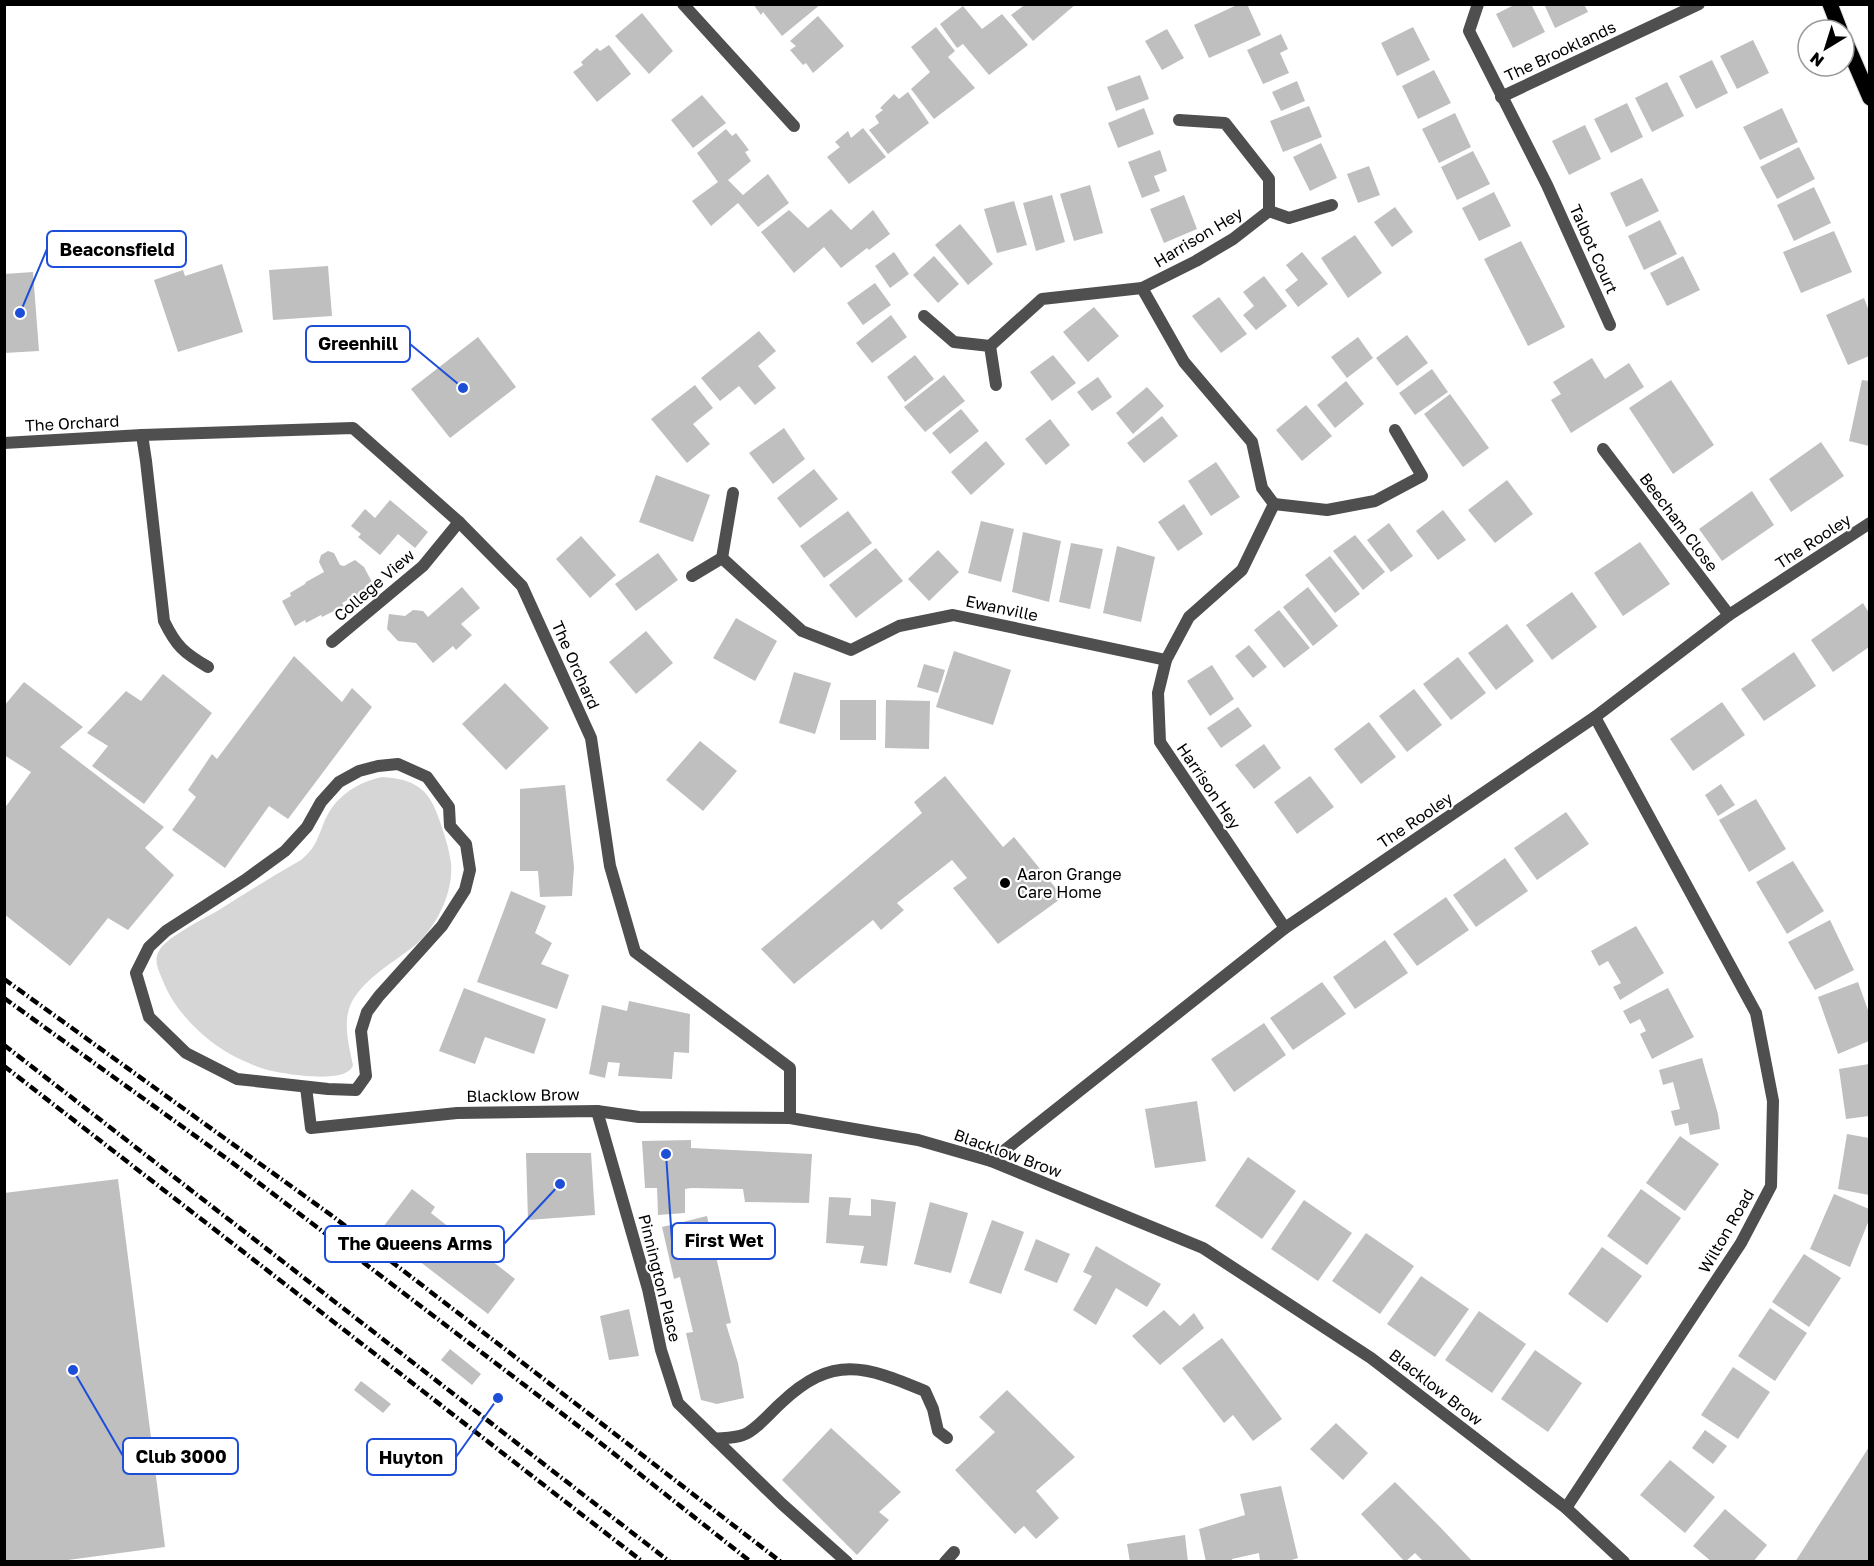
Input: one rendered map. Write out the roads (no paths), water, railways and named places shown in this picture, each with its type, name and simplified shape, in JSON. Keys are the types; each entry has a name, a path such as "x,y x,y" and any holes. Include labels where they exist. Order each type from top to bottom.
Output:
{"main road":[{"path":"1856,67 1869,98"}],"street":[{"path":"683,4 794,126"},
{"name":"The Brooklands","path":"1478,4 1469,31 1547,185"},
{"name":"The Brooklands","path":"1501,97 1699,4"},
{"path":"1179,120 1225,123 1269,179 1269,211 1289,218 1332,205"},
{"name":"Talbot Court","path":"1547,185 1610,325"},
{"name":"Harrison Hey","path":"990,346 1042,299 1142,288 1196,261 1233,239 1269,211"},
{"name":"Harrison Hey","path":"1142,288 1184,362 1252,442 1262,488 1274,504 1242,570 1189,617 1166,660 1158,693 1160,742 1285,928"},
{"path":"924,316 954,342 990,346 996,385"},
{"name":"The Orchard","path":"4,443 142,435 352,428 459,522 522,586 591,738 610,866 634,952 790,1068 790,1118"},
{"path":"1274,504 1327,510 1375,501 1422,476 1395,430"},
{"name":"The Orchard","path":"142,435 164,621 174,642 190,657 208,667"},
{"name":"Beecham Close","path":"1603,449 1729,615"},
{"path":"692,576 722,558 733,493"},
{"name":"College View","path":"332,642 423,566 459,522"},
{"name":"The Rooley","path":"991,1161 1285,928 1595,717 1729,615 1869,523"},
{"name":"Ewanville","path":"722,558 802,632 851,650 899,626 953,615 1166,660"},
{"name":"Wilton Road","path":"1566,1508 1741,1243 1771,1185 1773,1101 1756,1013 1595,717"},
{"path":"398,764 427,777 449,807 450,826 466,844 470,870 465,890 433,938 379,996 368,1012 361,1031 366,1076 356,1090 306,1087 237,1079 186,1053 149,1017 136,973 149,947 166,931 246,880 285,851 307,827 321,802 339,782 359,771 398,764"},
{"name":"Blacklow Brow","path":"306,1087 311,1128 457,1113 597,1111 639,1117 790,1118 918,1140 991,1161 1203,1248 1371,1358 1566,1508 1624,1562"},
{"name":"Pinnington Place","path":"597,1111 648,1289 661,1350 678,1403 782,1504 847,1562"},
{"path":"715,1439 745,1435 805,1382 832,1370 846,1369 865,1370 889,1376 925,1391 933,1409 938,1431 947,1438"},
{"path":"945,1562 954,1552"}],"railway":[{"path":"4,979 331,1215 781,1562"},
{"path":"4,998 230,1161 598,1441 751,1562"},
{"path":"4,1045 670,1562"},
{"path":"4,1066 643,1562"}],"place":[{"name":"Beaconsfield","path":"20,313"},
{"name":"Greenhill","path":"463,388"},
{"name":"Aaron Grange Care Home","path":"1005,883"},
{"name":"First Wet","path":"666,1154"},
{"name":"The Queens Arms","path":"560,1184"},
{"name":"Club 3000","path":"73,1370"},
{"name":"Huyton","path":"498,1398"}]}
